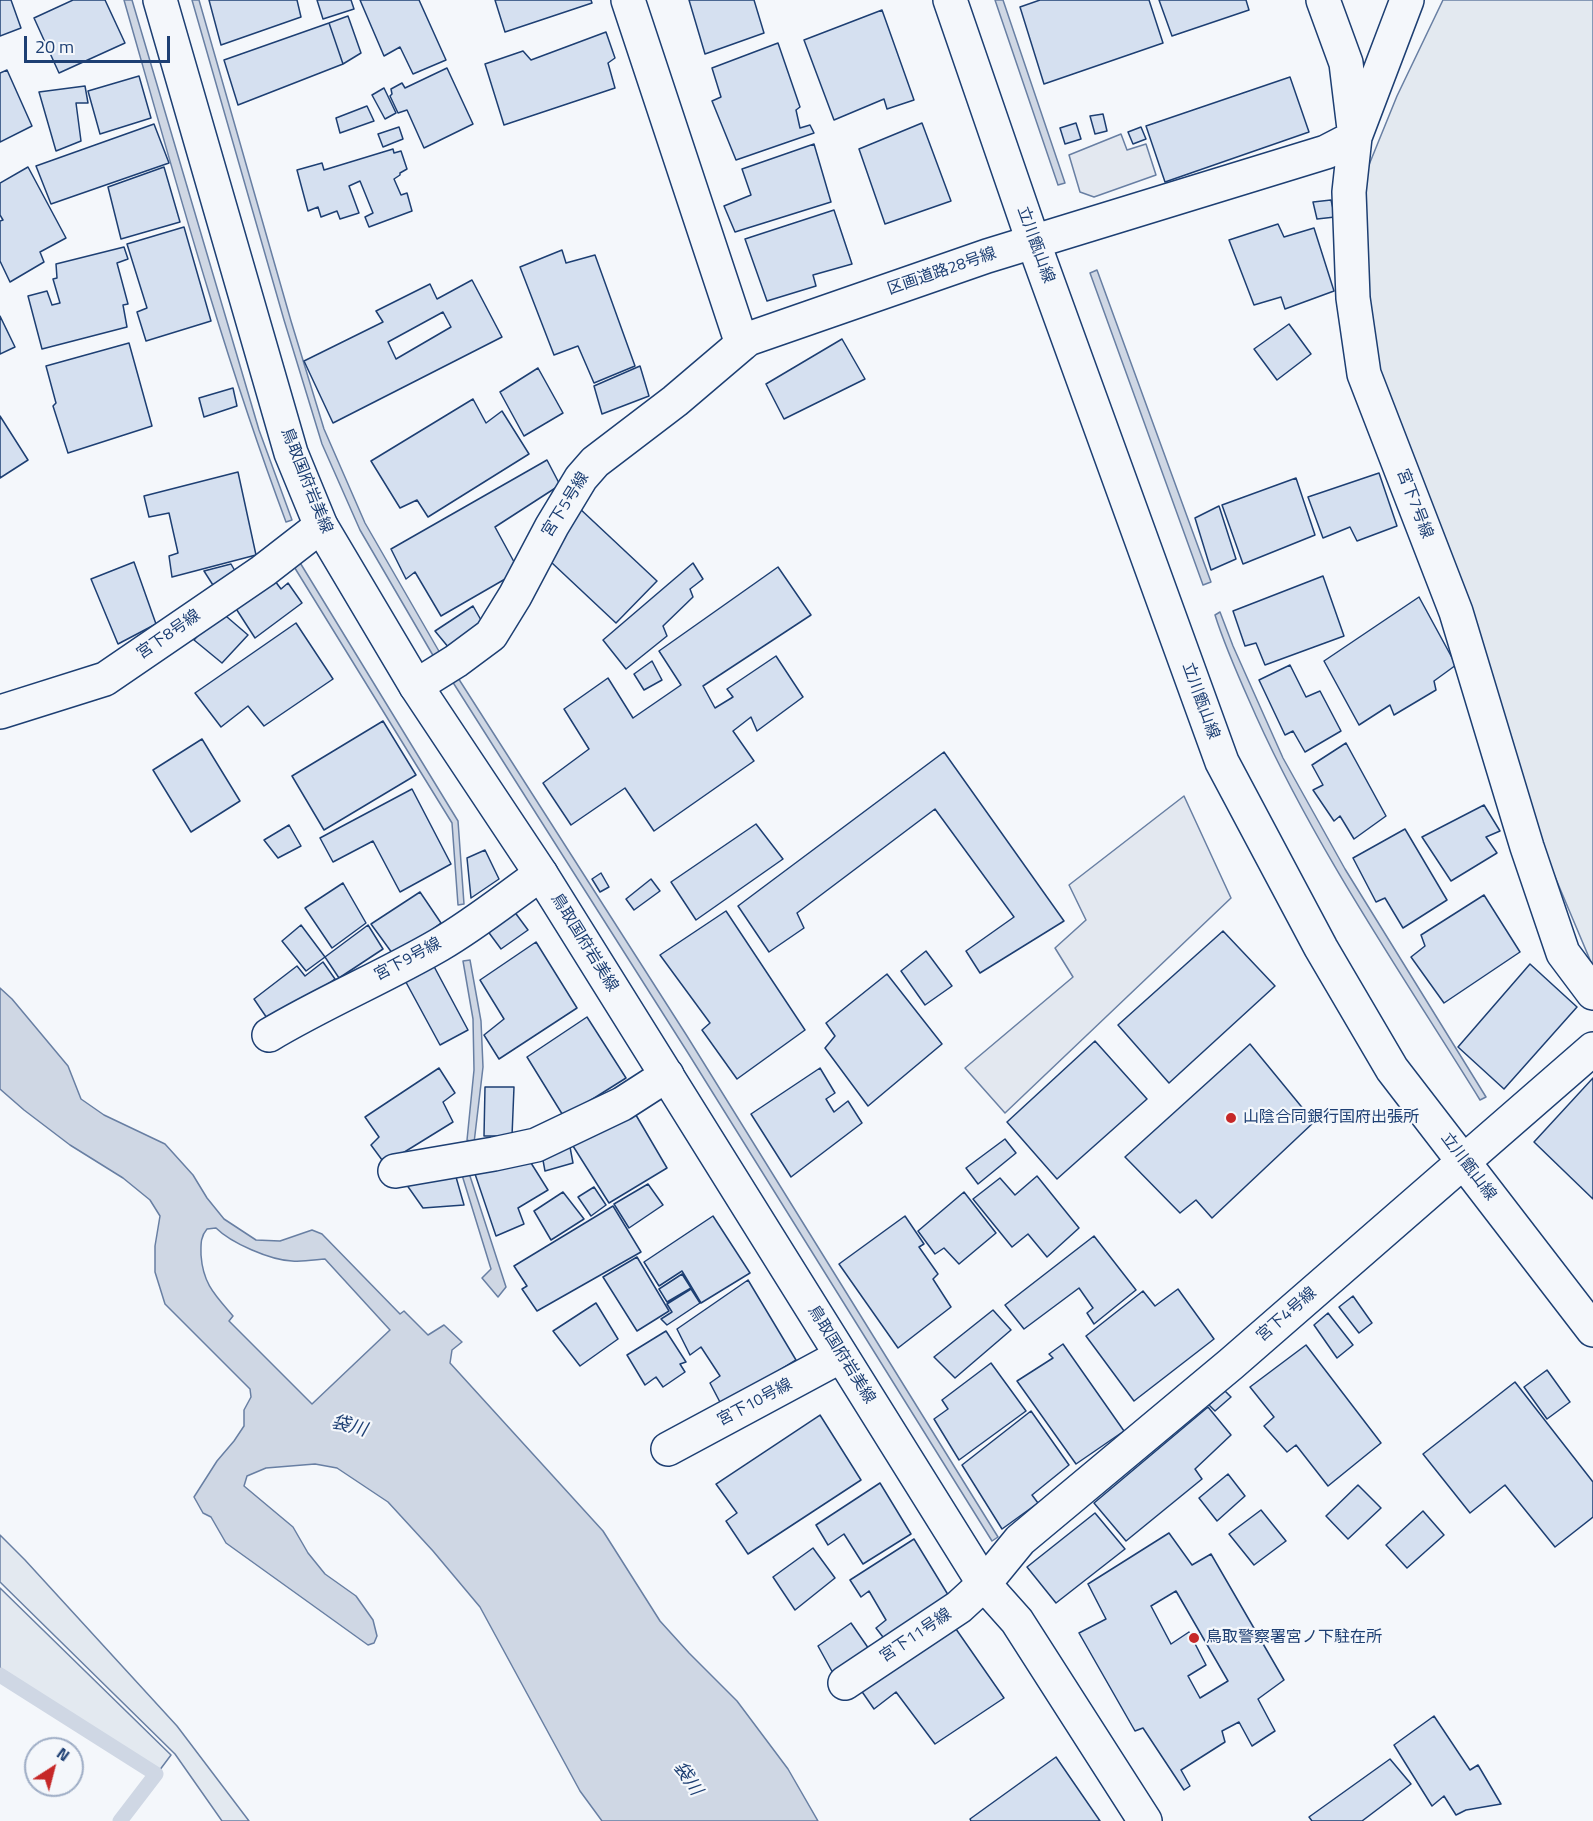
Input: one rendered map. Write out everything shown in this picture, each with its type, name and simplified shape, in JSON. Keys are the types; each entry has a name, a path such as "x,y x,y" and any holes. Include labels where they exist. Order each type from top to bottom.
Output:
{"street":[{"name":"鳥取国府岩美線","path":"160,0 291,453 321,526 416,686 541,874 984,1584 1017,1621 1145,1821"},
{"path":"628,0 742,344"},
{"name":"立川甑山線","path":"950,0 1033,241 1222,762 1320,948 1392,1069 1593,1330"},
{"path":"1323,0 1346,63 1355,137"},
{"name":"宮下7号線","path":"1407,0 1355,137 1349,192 1350,227 1353,297 1364,374 1456,612 1527,847 1563,953 1593,993"},
{"name":"区画道路28号線","path":"742,344 748,339 1033,241 1326,152 1355,137"},
{"name":"宮下5号線","path":"416,686 456,661 491,635 575,487 595,462 675,401 742,344"},
{"name":"宮下8号線","path":"0,712 105,679 263,571 321,526"},
{"name":"宮下9号線","path":"269,1035 300,1016 439,945 464,930 541,874"},
{"name":"宮下4号線","path":"984,1584 1020,1540 1231,1364 1593,1049"},
{"path":"395,1171 494,1155 536,1145 622,1104 667,1075"},
{"name":"宮下10号線","path":"668,1449 841,1356"},
{"name":"宮下11号線","path":"845,1683 959,1607 984,1584"}],"shaded area":[{"path":"1443,0 1593,0 1593,967 1534,827 1371,350 1360,187 1397,96"},
{"path":"1121,134 1127,150 1146,144 1156,175 1094,197 1080,192 1069,155"},
{"path":"1184,796 1231,898 1005,1113 965,1068 1073,977 1055,948 1086,920 1069,885"},
{"path":"0,1535 177,1726 249,1821 222,1821 175,1754 0,1582"},
{"path":"0,1588 171,1755 159,1771 0,1668"}],"water":[{"path":"124,0 132,0 259,430 292,520 286,522 220,328"},
{"path":"192,0 199,0 324,429 365,523 444,660 438,664 360,530 322,444"},
{"path":"995,0 1003,0 1065,183 1058,185"},
{"path":"1097,270 1211,582 1203,585 1090,273"},
{"path":"299,561 458,821 464,904 458,905 452,823 293,565"},
{"path":"1220,612 1283,758 1345,869 1486,1097 1480,1100 1333,864 1306,815 1280,766 1234,666 1215,615"},
{"path":"453,670 687,1036 998,1537 992,1541 688,1053 447,673"},
{"path":"470,960 481,1021 483,1067 474,1143 467,1140 474,1070 473,1019 463,961"},
{"name":"袋川","path":"0,988 12,999 68,1066 81,1099 104,1115 165,1144 193,1175 207,1198 224,1219 256,1240 280,1241 312,1230 322,1234 400,1314 404,1311 428,1335 444,1325 462,1342 452,1350 450,1363 603,1531 660,1621 737,1701 788,1769 818,1821 602,1821 580,1791 480,1607 388,1502 337,1468 315,1464 266,1468 247,1476 244,1486 293,1527 308,1553 325,1574 356,1596 373,1620 377,1636 374,1643 368,1645 226,1543 211,1517 203,1513 194,1497 217,1461 244,1426 244,1410 251,1397 250,1389 165,1304 155,1272 155,1246 160,1216 150,1200 123,1178 70,1145 0,1089","holes":["216,1228 241,1245 273,1258 296,1261 325,1259 390,1330 312,1404 229,1321 233,1316 207,1282 202,1265 202,1238 207,1229"]},
{"path":"469,1173 506,1287 498,1297 482,1278 491,1269 462,1175"}],"building":[{"path":"0,0 11,0 21,28 0,36"},
{"path":"73,0 105,0 125,43 59,73 34,18"},
{"path":"209,0 297,0 301,17 221,45"},
{"path":"317,0 351,0 354,9 323,19"},
{"path":"360,0 419,0 446,60 413,74 400,47 384,56"},
{"path":"495,0 591,0 592,3 505,32"},
{"path":"689,0 754,0 764,33 705,54"},
{"path":"1040,0 1149,0 1163,43 1044,84 1020,7"},
{"path":"1159,0 1246,0 1249,10 1172,36"},
{"path":"882,10 914,100 887,109 884,99 834,120 804,40"},
{"path":"348,16 361,53 343,64 329,23"},
{"path":"329,23 343,64 238,105 224,60"},
{"path":"606,32 615,58 608,63 615,88 504,125 485,64 523,51 531,60"},
{"path":"778,43 800,107 796,110 800,128 810,125 814,133 736,160 712,101 721,97 712,68"},
{"path":"447,68 473,124 424,148 407,110 398,113 390,96 391,89 402,83 405,88"},
{"path":"7,70 32,126 0,142 0,73"},
{"path":"139,76 151,118 100,134 88,91"},
{"path":"1290,77 1309,132 1165,182 1146,126"},
{"path":"85,86 88,103 76,103 81,141 56,151 39,92"},
{"path":"384,88 396,113 385,119 372,95"},
{"path":"367,106 374,121 340,133 336,118"},
{"path":"1103,114 1107,131 1095,134 1090,116"},
{"path":"922,123 951,201 885,224 859,149"},
{"path":"1076,123 1081,139 1065,144 1060,128"},
{"path":"154,124 169,163 51,204 36,166"},
{"path":"399,127 403,139 383,147 378,134"},
{"path":"1141,127 1146,139 1133,144 1128,132"},
{"path":"814,144 831,202 735,232 724,206 751,195 742,169"},
{"path":"393,149 394,153 401,151 407,169 394,179 401,195 407,193 412,211 369,227 365,217 373,213 360,181 349,186 359,213 340,219 337,211 321,217 318,207 308,211 297,170 322,163 324,170"},
{"path":"28,167 66,238 40,252 44,262 10,282 0,261 0,221 3,220 0,215 0,183"},
{"path":"164,167 180,222 121,239 108,187"},
{"path":"1331,200 1335,217 1317,219 1313,202"},
{"path":"834,210 852,264 813,275 816,286 767,301 745,239"},
{"path":"1278,224 1284,237 1314,228 1334,291 1285,309 1281,297 1254,305 1229,240"},
{"path":"184,227 211,321 146,341 137,312 147,308 127,244"},
{"path":"124,247 128,259 117,263 128,304 123,305 127,327 42,349 28,296 47,291 52,305 60,303 53,279 57,278 56,264"},
{"path":"562,250 566,263 595,255 635,366 594,383 578,346 554,355 520,267"},
{"path":"472,280 502,337 333,423 304,361 383,322 376,311 430,284 437,299","holes":["443,312 451,327 396,359 388,342"]},
{"path":"0,316 15,347 0,354"},
{"path":"1289,324 1311,354 1277,380 1254,349"},
{"path":"842,339 865,379 784,419 766,384"},
{"path":"129,343 152,426 68,453 53,406 56,403 46,366"},
{"path":"640,366 649,396 602,414 594,386"},
{"path":"538,368 563,413 524,436 500,392"},
{"path":"233,388 237,406 204,417 199,398"},
{"path":"473,399 486,423 502,411 529,454 428,517 417,500 400,508 371,461"},
{"path":"0,416 28,460 0,478"},
{"path":"547,460 560,485 495,527 519,571 441,616 415,572 406,579 391,549"},
{"path":"238,472 256,555 172,577 169,556 178,553 169,513 149,517 144,496"},
{"path":"1379,473 1397,526 1357,541 1350,527 1323,538 1308,497"},
{"path":"1296,478 1315,535 1243,564 1222,505"},
{"path":"1219,506 1236,559 1211,570 1195,518"},
{"path":"578,507 657,581 616,623 551,562"},
{"path":"134,562 156,624 118,644 91,579"},
{"path":"693,563 703,579 690,589 693,597 663,626 667,636 626,669 603,640"},
{"path":"231,564 239,578 218,593 204,571"},
{"path":"778,567 811,615 703,686 715,708 733,697 727,689 776,656 803,697 757,731 751,717 733,731 754,761 654,831 625,788 571,825 543,783 589,749 564,709 608,678 633,718 681,685 659,651"},
{"path":"1323,576 1344,636 1265,665 1256,643 1245,646 1233,611"},
{"path":"272,577 281,589 288,583 302,603 255,638 233,604"},
{"path":"1419,597 1456,665 1434,681 1436,690 1394,715 1390,705 1359,725 1324,661"},
{"path":"473,606 485,627 449,648 435,631"},
{"path":"220,611 248,635 222,663 194,640"},
{"path":"296,623 333,679 264,726 248,706 221,727 195,693"},
{"path":"652,661 662,680 644,690 634,674"},
{"path":"1290,665 1306,697 1320,691 1341,731 1305,752 1293,731 1285,735 1259,680"},
{"path":"383,721 416,775 324,830 292,776"},
{"path":"202,739 240,801 191,832 153,770"},
{"path":"1346,743 1386,816 1354,839 1340,816 1334,821 1313,790 1323,785 1312,765"},
{"path":"944,752 1064,921 980,973 966,951 1014,917 935,809 797,913 804,928 769,952 738,906"},
{"path":"412,789 451,864 400,892 373,841 333,862 320,838"},
{"path":"1484,805 1500,831 1486,837 1497,853 1451,881 1422,837"},
{"path":"756,824 783,859 696,920 671,882"},
{"path":"289,825 301,846 278,858 264,840"},
{"path":"1405,829 1447,900 1403,928 1385,898 1376,902 1353,858"},
{"path":"485,850 499,879 471,898 467,858"},
{"path":"601,873 609,887 600,892 592,879"},
{"path":"651,879 660,891 634,910 626,899"},
{"path":"343,883 366,923 332,948 305,908"},
{"path":"420,892 441,923 395,957 371,924"},
{"path":"1484,895 1520,952 1444,1003 1411,957 1425,946 1421,935"},
{"path":"508,903 528,930 501,949 481,922"},
{"path":"726,911 805,1030 737,1079 702,1030 710,1023 660,955"},
{"path":"301,925 325,957 306,971 282,941"},
{"path":"368,925 383,949 339,978 325,957"},
{"path":"1223,931 1275,986 1169,1083 1118,1025"},
{"path":"536,942 577,1008 499,1059 484,1035 504,1019 480,980"},
{"path":"926,951 952,986 925,1005 901,971"},
{"path":"430,959 468,1030 440,1045 401,973"},
{"path":"323,962 335,979 271,1024 254,999 297,966 305,976"},
{"path":"1530,964 1577,1007 1504,1089 1458,1047"},
{"path":"887,974 942,1044 868,1106 825,1048 835,1036 826,1023"},
{"path":"587,1017 626,1078 564,1117 527,1057"},
{"path":"1095,1041 1147,1099 1057,1179 1007,1122"},
{"path":"1250,1044 1314,1122 1212,1218 1196,1200 1180,1213 1125,1157"},
{"path":"439,1068 455,1093 443,1102 453,1122 385,1164 371,1145 379,1137 365,1117"},
{"path":"820,1068 835,1093 826,1099 834,1112 848,1101 862,1123 791,1177 751,1114"},
{"path":"1593,1078 1593,1199 1534,1142"},
{"path":"485,1087 514,1087 512,1136 484,1136"},
{"path":"633,1110 667,1168 609,1203 573,1146"},
{"path":"1005,1139 1016,1153 978,1184 966,1168"},
{"path":"570,1147 573,1163 545,1171 542,1155"},
{"path":"526,1155 548,1190 518,1208 524,1224 496,1236 473,1168"},
{"path":"1037,1176 1079,1228 1047,1257 1028,1234 1012,1247 973,1199 1000,1178 1015,1195"},
{"path":"456,1177 464,1205 423,1208 404,1181"},
{"path":"648,1184 663,1205 629,1228 614,1204"},
{"path":"594,1187 606,1205 591,1216 578,1197"},
{"path":"563,1192 584,1219 551,1240 534,1211"},
{"path":"964,1192 996,1233 959,1264 944,1248 935,1254 918,1231"},
{"path":"613,1206 641,1252 537,1311 522,1289 527,1286 514,1266"},
{"path":"713,1216 750,1273 701,1303 682,1271 659,1286 644,1262"},
{"path":"905,1216 924,1244 919,1247 938,1274 933,1279 951,1307 898,1348 839,1264"},
{"path":"1094,1236 1136,1290 1094,1324 1087,1313 1093,1308 1079,1288 1024,1329 1005,1305"},
{"path":"637,1257 669,1311 637,1331 603,1277"},
{"path":"682,1274 691,1288 667,1302 659,1289"},
{"path":"748,1280 796,1360 722,1406 710,1383 720,1376 701,1347 690,1355 677,1329"},
{"path":"691,1289 700,1303 667,1325 661,1319 672,1312 667,1304"},
{"path":"1178,1289 1214,1339 1134,1401 1086,1336 1143,1291 1155,1306"},
{"path":"1353,1296 1372,1323 1359,1333 1339,1307"},
{"path":"596,1303 618,1339 580,1366 553,1331"},
{"path":"993,1310 1011,1330 955,1378 934,1357"},
{"path":"1328,1313 1353,1345 1337,1358 1314,1325"},
{"path":"666,1331 686,1362 680,1364 685,1372 663,1387 656,1377 645,1385 627,1355"},
{"path":"1063,1344 1124,1431 1076,1464 1017,1381 1053,1358 1049,1354"},
{"path":"1306,1345 1381,1443 1328,1486 1296,1445 1287,1452 1264,1426 1274,1417 1250,1387"},
{"path":"991,1363 1026,1411 959,1460 934,1419 948,1409 942,1400"},
{"path":"1547,1370 1570,1402 1547,1419 1524,1387"},
{"path":"1515,1382 1593,1482 1593,1517 1555,1547 1505,1485 1470,1513 1423,1454"},
{"path":"1225,1391 1231,1397 1215,1411 1209,1405"},
{"path":"1208,1407 1231,1435 1195,1469 1202,1479 1126,1541 1094,1503"},
{"path":"1031,1411 1069,1465 1032,1495 1038,1503 1002,1529 962,1465"},
{"path":"820,1415 861,1480 748,1554 726,1521 737,1513 716,1484"},
{"path":"1228,1474 1245,1496 1217,1521 1199,1498"},
{"path":"880,1483 911,1534 863,1564 844,1534 828,1545 816,1525"},
{"path":"1358,1485 1381,1508 1348,1539 1326,1516"},
{"path":"1261,1510 1286,1541 1254,1565 1229,1534"},
{"path":"1423,1511 1444,1535 1407,1568 1386,1545"},
{"path":"1095,1513 1125,1549 1056,1603 1027,1567"},
{"path":"1169,1533 1192,1565 1211,1554 1284,1680 1258,1699 1275,1731 1252,1746 1239,1722 1222,1731 1225,1742 1181,1770 1190,1786 1184,1790 1143,1728 1135,1731 1079,1633 1106,1619 1088,1584","holes":["1176,1591 1228,1681 1200,1698 1188,1676 1206,1665 1189,1632 1171,1644 1151,1606"]},
{"path":"914,1539 950,1598 886,1641 876,1628 886,1620 869,1591 861,1597 850,1580"},
{"path":"813,1548 835,1578 795,1610 773,1577"},
{"path":"949,1619 1004,1698 935,1744 896,1692 874,1709 856,1683"},
{"path":"851,1623 871,1652 834,1675 818,1646"},
{"path":"1434,1716 1470,1770 1478,1765 1501,1804 1466,1810 1456,1815 1444,1796 1432,1806 1394,1745"},
{"path":"1056,1757 1100,1821 971,1821 970,1819"},
{"path":"1390,1759 1411,1784 1362,1821 1312,1821 1309,1817"}],"waterway":[{"path":"0,1675 156,1774 120,1821"}],"place":[{"name":"山陰合同銀行国府出張所","path":"1231,1118"},
{"name":"鳥取警察署宮ノ下駐在所","path":"1194,1638"}]}
